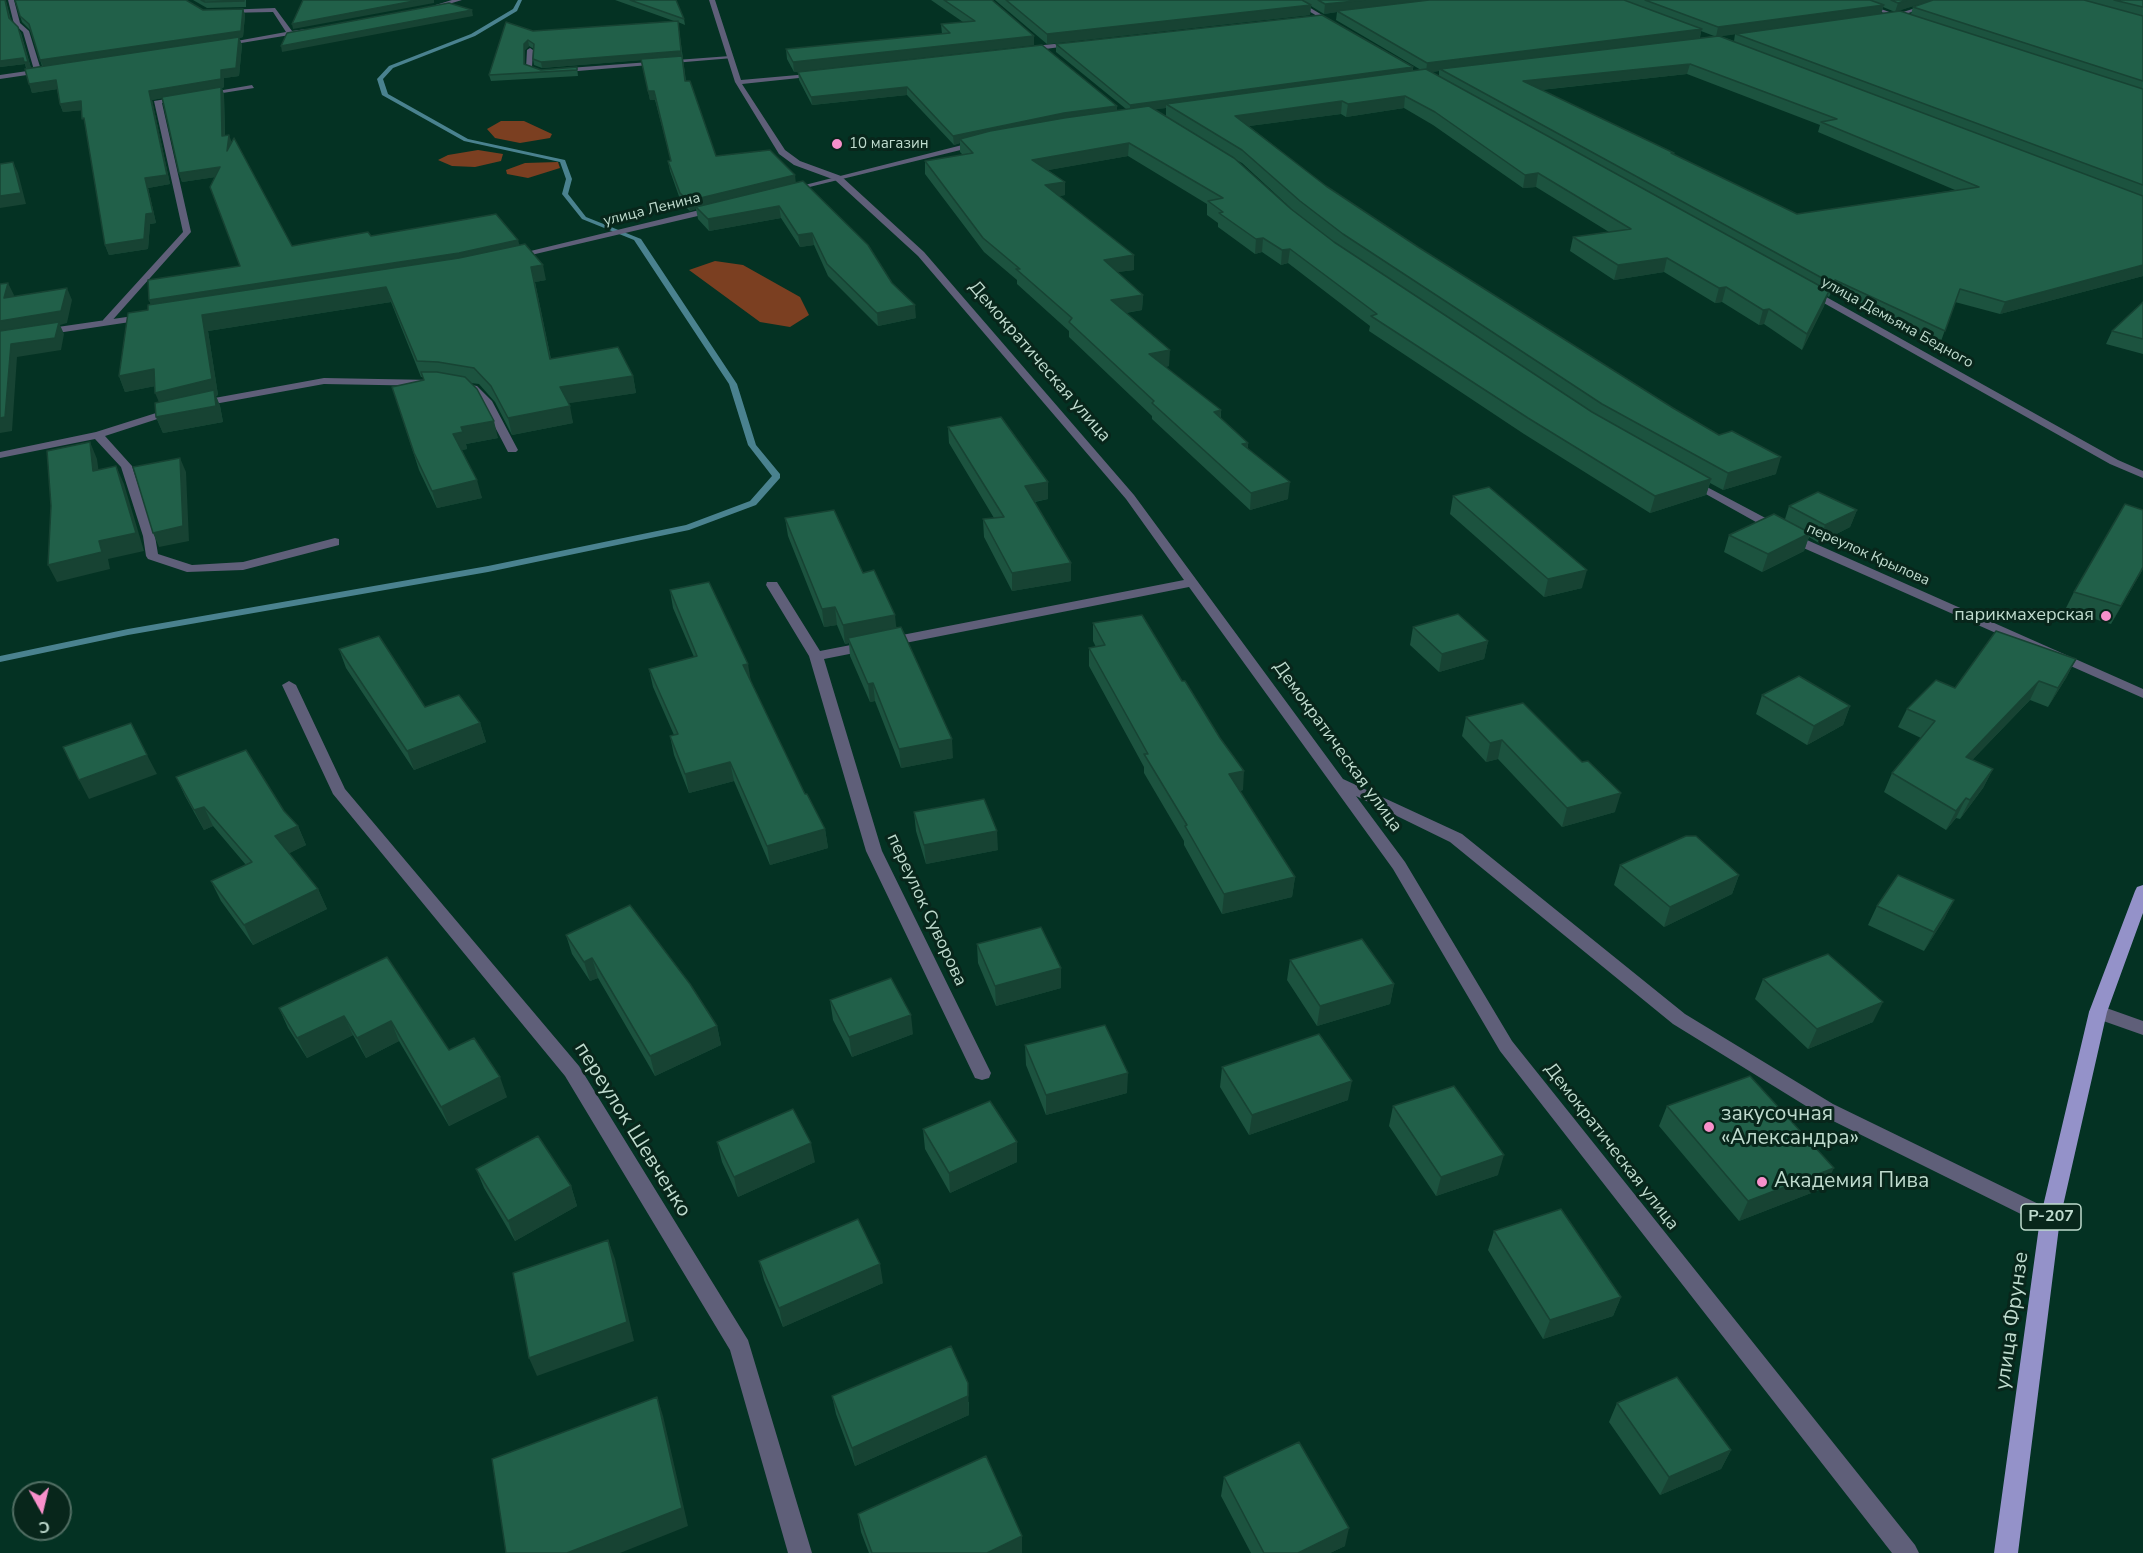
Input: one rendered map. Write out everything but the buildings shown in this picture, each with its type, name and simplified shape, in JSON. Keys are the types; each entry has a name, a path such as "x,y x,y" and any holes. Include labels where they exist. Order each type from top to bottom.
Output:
{"main road":[{"name":"улица Фрунзе","path":"2006,1553 2050,1219 2098,1012 2143,891"}],"street":[{"path":"11,0 17,24 26,31 38,72"},
{"path":"419,9 455,3 459,0"},
{"name":"Демократическая улица","path":"712,0 738,82 782,152 797,164 838,178 921,254 1130,496 1399,866 1506,1046 1907,1553"},
{"path":"1293,0 1344,29"},
{"path":"1851,0 1907,20"},
{"path":"1875,20 1897,16 1947,0"},
{"path":"216,12 274,10 290,34"},
{"path":"1312,19 1335,16"},
{"path":"210,46 313,29"},
{"path":"1036,40 1053,54"},
{"path":"1018,53 1079,43"},
{"path":"530,50 530,68 542,72 730,58"},
{"path":"0,77 50,70"},
{"path":"738,82 831,72"},
{"path":"106,322 187,232 158,101 252,87"},
{"path":"782,192 990,140"},
{"name":"улица Ленина","path":"505,258 726,207"},
{"name":"улица Демьяна Бедного","path":"1801,287 2114,462 2143,475"},
{"path":"36,334 153,316"},
{"path":"0,455 98,435 144,419 201,404 324,381 447,384 473,388 488,403 512,450"},
{"path":"98,435 126,466 149,536 152,556 191,569 243,566 335,542"},
{"name":"переулок Крылова","path":"1681,475 1803,543 2143,694"},
{"path":"816,656 1194,582"},
{"name":"переулок Суворова","path":"772,585 816,656 874,851 982,1072"},
{"name":"переулок Шевченко","path":"290,685 338,791 572,1071 740,1347 800,1553"},
{"path":"1338,782 1456,838 1679,1019 1826,1109 2050,1219"},
{"path":"2098,1012 2143,1028"}],"shaded area":[{"path":"501,121 524,121 552,134 550,138 520,143 495,138 487,129"},
{"path":"478,150 503,154 501,161 475,167 452,166 438,160 448,155"},
{"path":"558,162 560,168 528,178 507,174 506,170 525,163"},
{"path":"715,261 743,265 800,297 809,315 790,327 760,322 689,270"}],"waterway":[{"path":"0,659 128,632 488,569 689,527 753,503 777,476 752,445 733,384 637,239 584,218 565,194 569,179 563,161 466,140 385,95 380,79 391,67 473,35 515,10 520,0"}],"place":[{"name":"10 магазин","path":"837,144"},
{"name":"парикмахерская","path":"2106,616"},
{"name":"закусочная «Александра»","path":"1709,1127"},
{"name":"Академия Пива","path":"1762,1182"}]}
